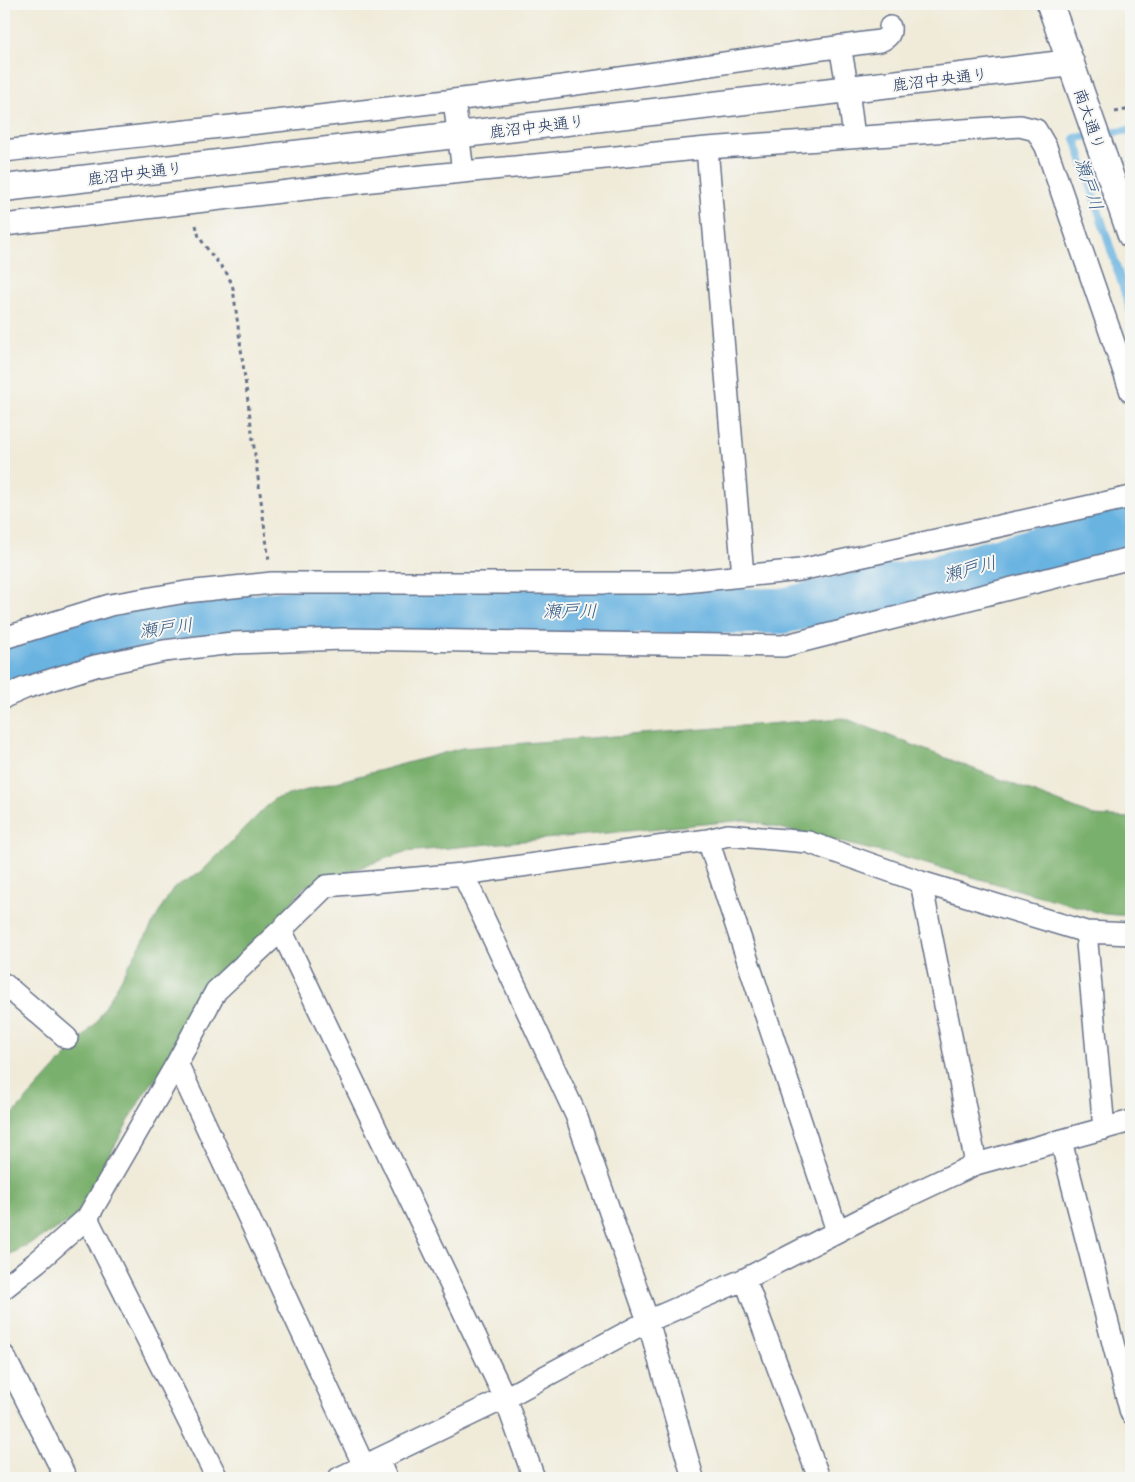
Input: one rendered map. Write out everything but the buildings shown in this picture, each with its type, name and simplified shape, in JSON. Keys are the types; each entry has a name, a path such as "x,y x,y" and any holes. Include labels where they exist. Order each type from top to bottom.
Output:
{"street":[{"name":"南大通り","path":"1050,4 1131,235"},
{"path":"4,151 454,100 697,68 880,41 888,36 890,27"},
{"path":"840,46 854,137"},
{"name":"鹿沼中央通り","path":"4,188 1071,63"},
{"path":"454,100 462,172"},
{"path":"4,225 372,181 706,148 1020,126 1036,130 1046,147 1131,392"},
{"path":"706,148 743,576"},
{"path":"4,638 110,605 186,592 272,583 675,583 800,570 1131,498"},
{"path":"4,697 25,688 95,666 164,651 233,643 343,639 783,646 1131,558"},
{"path":"4,1288 87,1218 177,1063 216,991 326,886 463,874 708,840 728,835 808,842 921,882 1086,932 1131,934"},
{"path":"708,840 837,1231"},
{"path":"463,874 576,1115 648,1321 693,1478"},
{"path":"921,882 976,1164"},
{"path":"281,930 505,1398 534,1478"},
{"path":"1086,932 1104,1129"},
{"path":"4,984 67,1038"},
{"path":"177,1063 376,1468"},
{"path":"339,1478 376,1468 648,1321 745,1279 886,1206 976,1164 1131,1121"},
{"path":"1061,1141 1131,1414"},
{"path":"87,1218 217,1478"},
{"path":"745,1279 819,1478"},
{"path":"4,1356 66,1478"}],"path":[{"path":"190,203 199,237 228,275 232,288 272,583"}],"green space":[{"path":"844,718 1094,816 1131,818 1131,916 1104,914 898,856 746,820 405,852 304,887 143,1095 74,1219 4,1259 4,1124 96,1023 173,888 201,872 274,799 462,748"}],"waterway":[{"name":"瀬戸川","path":"1131,130 1075,138 1131,312"},
{"name":"瀬戸川","path":"4,667 48,651 131,632 297,612 782,611 936,578 1131,524"}]}
